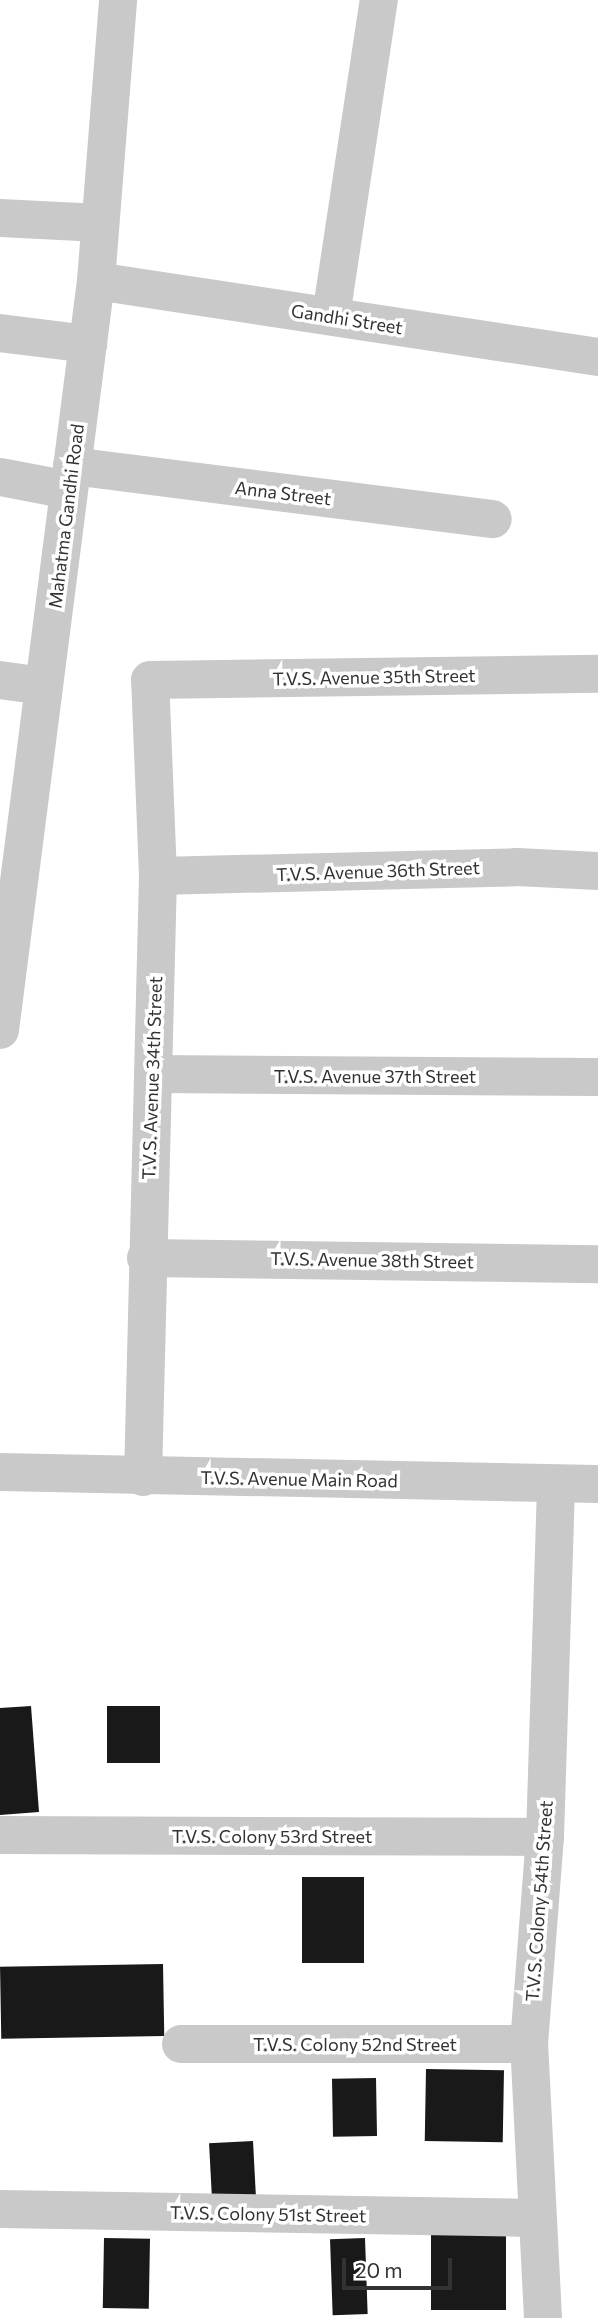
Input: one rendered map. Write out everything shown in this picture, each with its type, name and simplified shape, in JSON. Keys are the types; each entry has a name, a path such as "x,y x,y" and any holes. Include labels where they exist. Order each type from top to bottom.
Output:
{"street":[{"name":"Mahatma Gandhi Road","path":"0,1030 9,886 44,686 96,281 118,0"},
{"path":"331,316 379,0"},
{"path":"0,218 100,223"},
{"name":"Gandhi Street","path":"96,281 598,357"},
{"path":"0,333 88,344"},
{"name":"Anna Street","path":"0,477 71,478 493,519"},
{"name":"T.V.S. Avenue 35th Street","path":"150,680 598,674"},
{"path":"0,680 44,686"},
{"name":"T.V.S. Avenue 34th Street","path":"143,1477 146,1258 158,876 150,680"},
{"name":"T.V.S. Avenue 36th Street","path":"158,876 517,867 598,871"},
{"name":"T.V.S. Avenue 37th Street","path":"153,1074 598,1077"},
{"name":"T.V.S. Avenue 38th Street","path":"146,1258 598,1264"},
{"name":"T.V.S. Avenue Main Road","path":"0,1472 143,1477 598,1484"},
{"name":"T.V.S. Colony 54th Street","path":"543,2318 529,2044 545,1837 556,1484"},
{"name":"T.V.S. Colony 53rd Street","path":"0,1835 545,1837"},
{"name":"T.V.S. Colony 52nd Street","path":"180,2044 529,2044"},
{"name":"T.V.S. Colony 51st Street","path":"0,2209 536,2218"}],"building":[{"path":"31,1706 39,1812 0,1815 0,1708"},
{"path":"107,1706 160,1706 160,1763 107,1763"},
{"path":"302,1877 364,1877 364,1963 302,1963"},
{"path":"163,1964 164,2036 1,2039 0,1967"},
{"path":"426,2069 504,2070 503,2142 425,2141"},
{"path":"376,2078 377,2136 333,2137 332,2079"},
{"path":"253,2141 256,2204 212,2206 209,2143"},
{"path":"431,2234 506,2234 506,2310 431,2310"},
{"path":"104,2238 150,2239 149,2309 103,2308"},
{"path":"365,2238 368,2314 333,2315 330,2239"}]}
